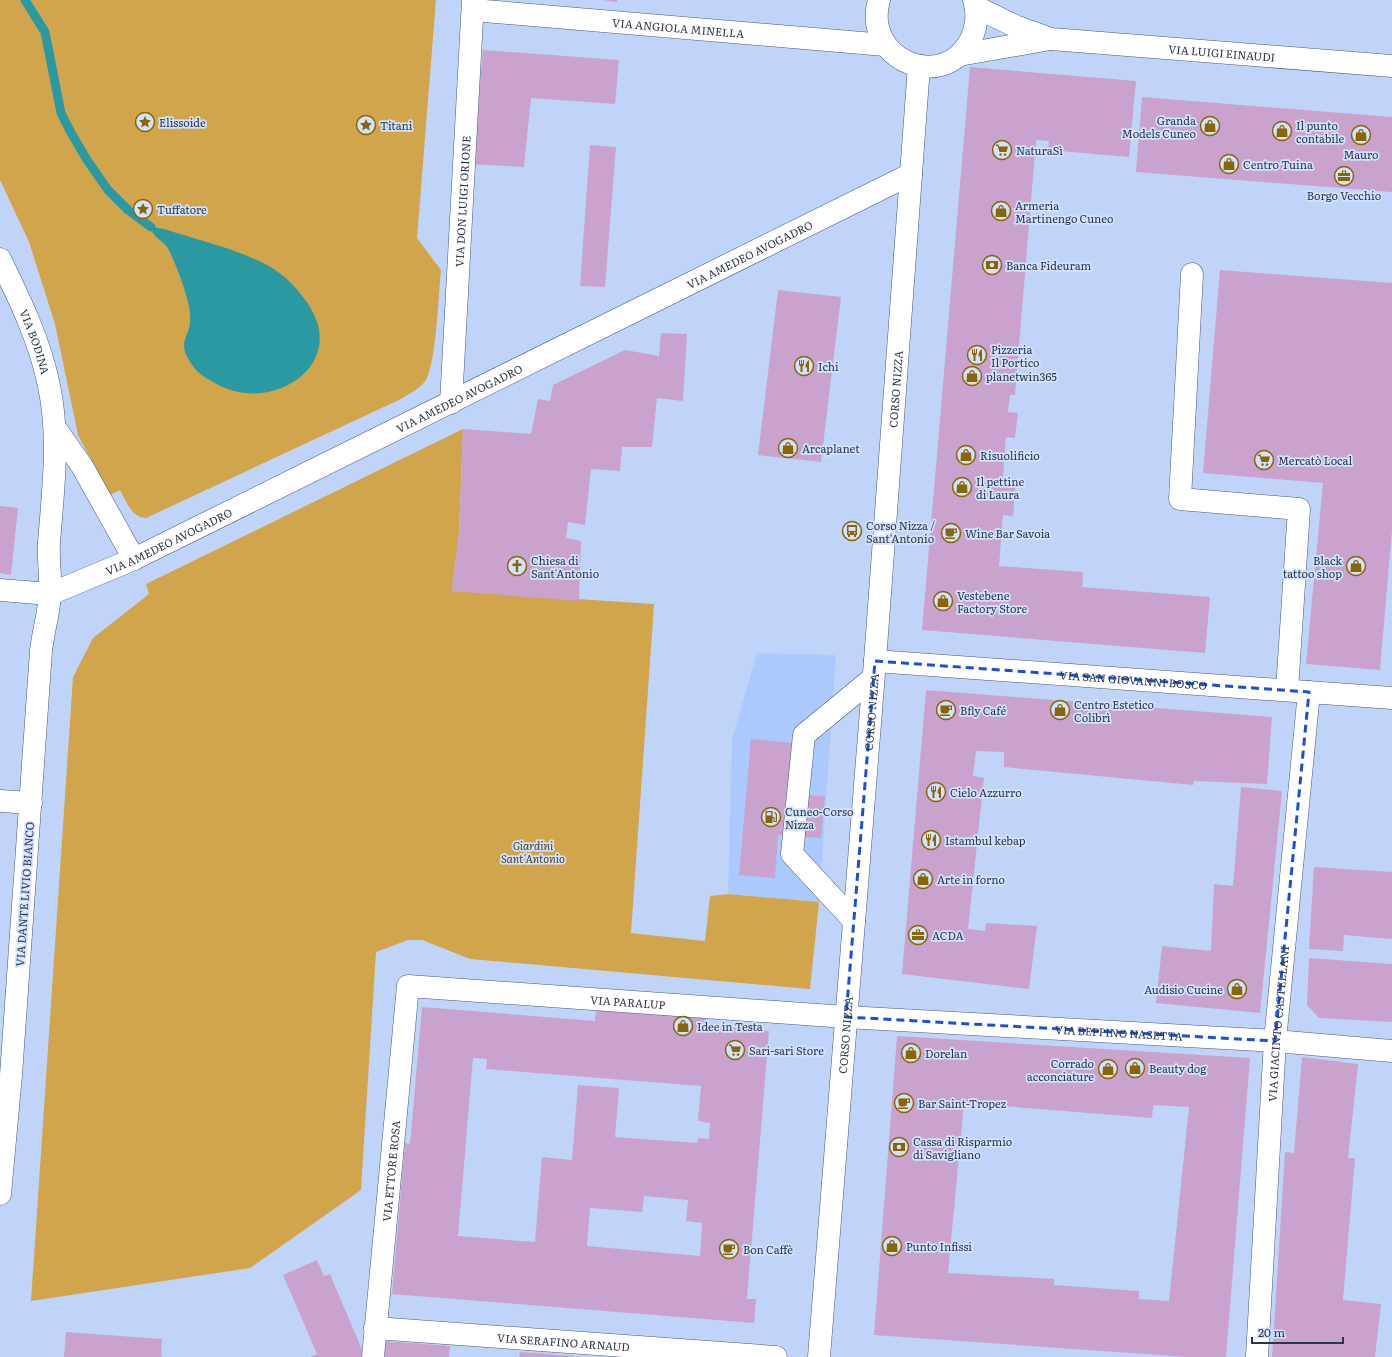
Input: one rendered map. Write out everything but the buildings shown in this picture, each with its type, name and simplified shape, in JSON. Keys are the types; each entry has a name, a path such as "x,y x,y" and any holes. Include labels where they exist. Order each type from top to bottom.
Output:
{"street":[{"path":"879,0 876,16 878,31 885,45 900,59 919,66 933,66 947,62 959,55 968,45 974,33 977,20 975,4"},
{"name":"VIA LUIGI EINAUDI","path":"975,4 1015,26 1051,39"},
{"name":"VIA ANGIOLA MINELLA","path":"473,5 885,45"},
{"name":"VIA DON LUIGI ORIONE","path":"451,403 473,5"},
{"name":"VIA LUIGI EINAUDI","path":"959,55 1051,39 1392,66"},
{"name":"CORSO NIZZA","path":"820,1357 874,670 919,66"},
{"name":"VIA AMEDEO AVOGADRO","path":"0,590 50,594 134,559 911,174"},
{"name":"VIA BODINA","path":"0,259 23,306 37,343 49,386 56,429 54,486 48,555 50,594"},
{"path":"1192,274 1180,499 1299,509 1287,690"},
{"name":"VIA BODINA","path":"56,429 82,466 134,559"},
{"name":"VIA DANTE LIVIO BIANCO","path":"0,1194 6,1075 31,803 41,651 50,594"},
{"path":"854,921 792,854 804,735 874,670"},
{"name":"VIA SAN GIOVANNI BOSCO","path":"874,670 1287,690 1392,698"},
{"name":"VIA GIACINTO CASTELLANI","path":"1257,1357 1275,1041 1309,692"},
{"path":"0,801 31,803"},
{"name":"VIA PARALUP","path":"408,986 846,1017"},
{"name":"VIA ETTORE ROSA","path":"373,1357 408,986"},
{"name":"VIA BEPPINO NASETTA","path":"846,1017 1275,1041 1392,1050"},
{"name":"VIA SERAFINO ARNAUD","path":"375,1328 776,1357"}],"highlighted area":[{"path":"875,661 1309,692 1275,1041 846,1017"}],"shaded area":[{"path":"151,227 164,229 224,247 248,256 272,267 294,286 303,297 317,321 319,343 313,362 300,378 281,388 259,393 236,391 213,382 193,367 184,349 184,343 190,325 190,316 183,286 169,250 156,237"},
{"path":"757,653 836,655 819,902 728,894 732,739"}],"green space":[{"path":"0,0 436,0 417,238 441,270 433,355 425,382 416,390 401,399 146,518 133,512 120,490 110,495 78,435 55,324 29,242 0,180"},
{"name":"Giardini Sant'Antonio","path":"463,429 459,533 452,591 654,604 631,933 705,941 710,896 728,894 819,902 810,989 470,959 422,940 408,940 376,952 361,1190 250,1268 31,1301 73,677 93,638 149,594 146,584"}],"waterway":[{"path":"25,0 45,32 61,113 70,131 87,160 108,190 128,210 151,227"}],"place":[{"name":"Elissoide","path":"145,122"},
{"name":"Titani","path":"366,125"},
{"name":"Granda Models Cuneo","path":"1210,126"},
{"name":"Il punto contabile","path":"1282,131"},
{"name":"Mauro","path":"1361,135"},
{"name":"NaturaSì","path":"1002,150"},
{"name":"Centro Tuina","path":"1229,164"},
{"name":"Borgo Vecchio","path":"1344,176"},
{"name":"Tuffatore","path":"143,209"},
{"name":"Armeria Martinengo Cuneo","path":"1001,211"},
{"name":"Banca Fideuram","path":"992,265"},
{"name":"Pizzeria Il Portico","path":"977,355"},
{"name":"Ichi","path":"804,366"},
{"name":"planetwin365","path":"972,376"},
{"name":"Arcaplanet","path":"788,448"},
{"name":"Risuolificio","path":"966,455"},
{"name":"Mercatò Local","path":"1264,460"},
{"name":"Il pettine di Laura","path":"962,487"},
{"name":"Corso Nizza / Sant'Antonio","path":"852,531"},
{"name":"Wine Bar Savoia","path":"951,533"},
{"name":"Chiesa di Sant'Antonio","path":"517,566"},
{"name":"Black tattoo shop","path":"1356,566"},
{"name":"Vestebene Factory Store","path":"943,601"},
{"name":"Bfly Café","path":"946,710"},
{"name":"Centro Estetico Colibrì","path":"1060,710"},
{"name":"Cielo Azzurro","path":"936,792"},
{"name":"Cuneo-Corso Nizza","path":"771,817"},
{"name":"Istambul kebap","path":"931,840"},
{"name":"Arte in forno","path":"923,879"},
{"name":"ACDA","path":"918,935"},
{"name":"Audisio Cucine","path":"1237,989"},
{"name":"Idee in Testa","path":"683,1026"},
{"name":"Sari-sari Store","path":"735,1050"},
{"name":"Dorelan","path":"911,1053"},
{"name":"Beauty dog","path":"1135,1068"},
{"name":"Corrado acconciature","path":"1108,1069"},
{"name":"Bar Saint-Tropez","path":"904,1103"},
{"name":"Cassa di Risparmio di Savigliano","path":"899,1147"},
{"name":"Punto Infissi","path":"892,1246"},
{"name":"Bon Caffè","path":"729,1249"}]}
